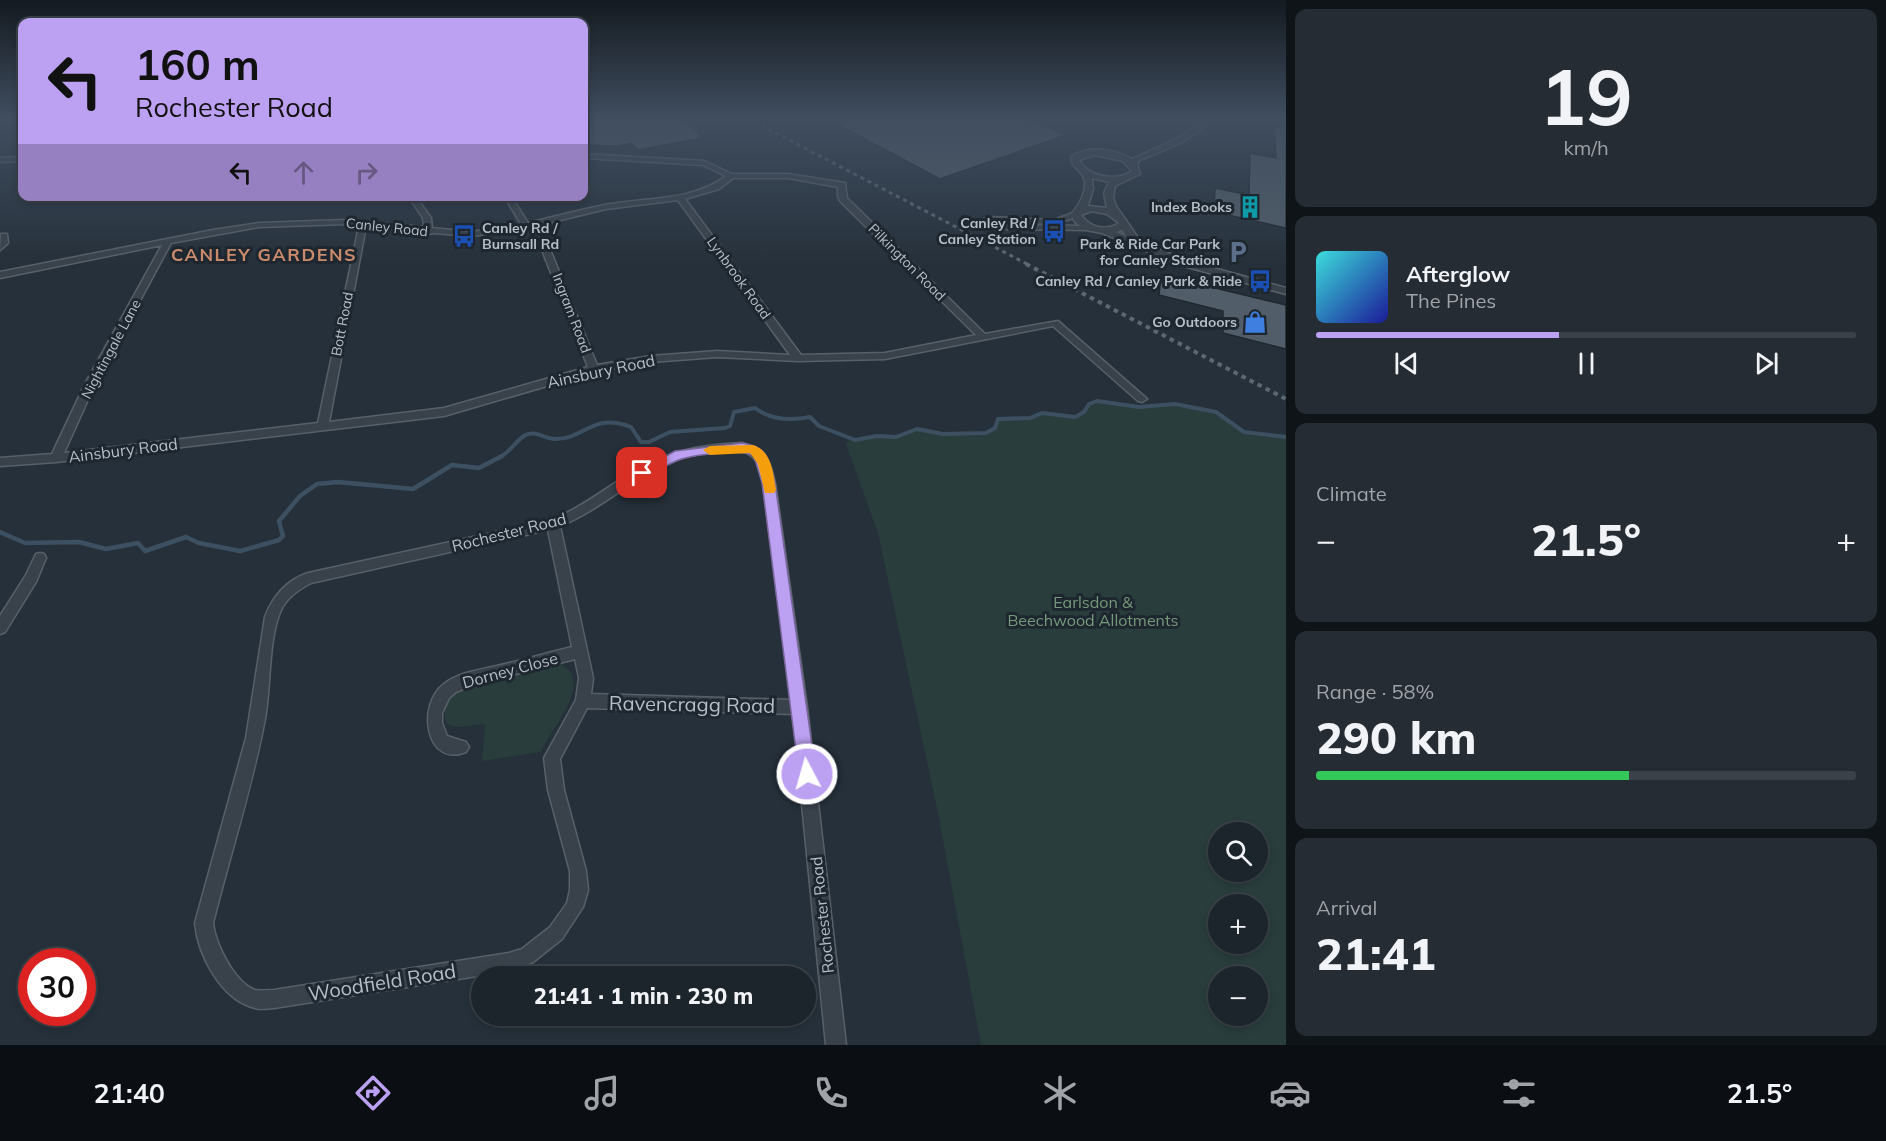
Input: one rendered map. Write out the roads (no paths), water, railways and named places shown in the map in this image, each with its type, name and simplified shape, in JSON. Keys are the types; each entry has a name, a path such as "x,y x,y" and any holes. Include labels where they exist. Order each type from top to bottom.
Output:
{"street":[{"path":"712,167 731,176"},
{"path":"1079,167 1089,178 1089,187 1079,212 1082,223 1199,267 1286,291"},
{"path":"1135,167 1137,170 1135,174 1111,184 1108,192 1110,204 1133,239 1151,250"},
{"path":"1083,170 1098,176 1121,179"},
{"name":"Canley Road","path":"0,274 259,225 304,222 363,224 429,232 472,234 531,225 606,207 680,198 716,187 731,176 788,176 841,184"},
{"name":"Pilkington Road","path":"841,184 844,187 841,194 844,200 982,337"},
{"name":"Lynbrook Road","path":"680,198 798,358"},
{"path":"415,201 427,218 429,232"},
{"name":"Ingram Road","path":"511,201 531,225 594,369"},
{"path":"1101,209 1121,221 1114,230 1003,227 991,224 988,219 1042,222 1064,220 1079,212 1101,209"},
{"name":"Bott Road","path":"323,424 363,224"},
{"path":"0,248 4,243 4,236"},
{"name":"Nightingale Lane","path":"56,458 90,384 168,241"},
{"name":"Ainsbury Road","path":"0,462 56,458 323,424 444,412 594,369 695,354 798,358 885,356 1054,323 1142,399"},
{"name":"Rochester Road","path":"295,584 308,578 553,524 585,510 655,465 675,456 742,447 753,449 760,454 769,483 800,707 836,1045"},
{"name":"Woodfield Road","path":"295,584 284,594 272,615 259,712 203,935 216,961 238,989 254,999 274,999 509,962 527,956 541,946 556,933 574,907 579,890 578,871 556,790 552,758 583,701 586,678 553,524"},
{"path":"0,628 31,578 40,558"},
{"name":"Dorney Close","path":"461,747 448,747 442,743 436,729 436,706 446,691 464,681 581,651"},
{"name":"Ravencragg Road","path":"583,701 800,707"}],"waterway":[{"path":"501,456 528,434 555,439 566,438 598,424 618,423 631,427 641,442 649,442 670,432 725,428 730,426 734,412 755,408 768,415 781,418 810,417 819,426 855,440 877,436 896,437 917,429 943,434 986,433 995,428 998,419 1030,418 1042,413 1075,417 1084,412 1089,404 1097,401 1139,407 1175,404 1216,412 1244,432 1286,437"},
{"path":"0,532 25,543 79,542 106,549 138,543 145,551 186,537 199,543 240,551 279,540 283,536 279,521 300,496 317,484 338,482 413,489 452,465 479,468 501,456"}],"railway":[{"path":"841,167 1029,265"},
{"path":"1026,264 1286,399"}],"place":[{"name":"Index Books","path":"1250,207"},
{"name":"Canley Rd / Canley Station","path":"1054,231"},
{"name":"Canley Rd / Burnsall Rd","path":"464,236"},
{"name":"Park & Ride Car Park for Canley Station","path":"1238,252"},
{"name":"Canley Rd / Canley Park & Ride","path":"1260,281"},
{"name":"Go Outdoors","path":"1255,322"}],"district":[{"name":"CANLEY GARDENS","path":"264,254"}],"park label":[{"name":"Earlsdon & Beechwood Allotments","path":"1093,611"}]}
